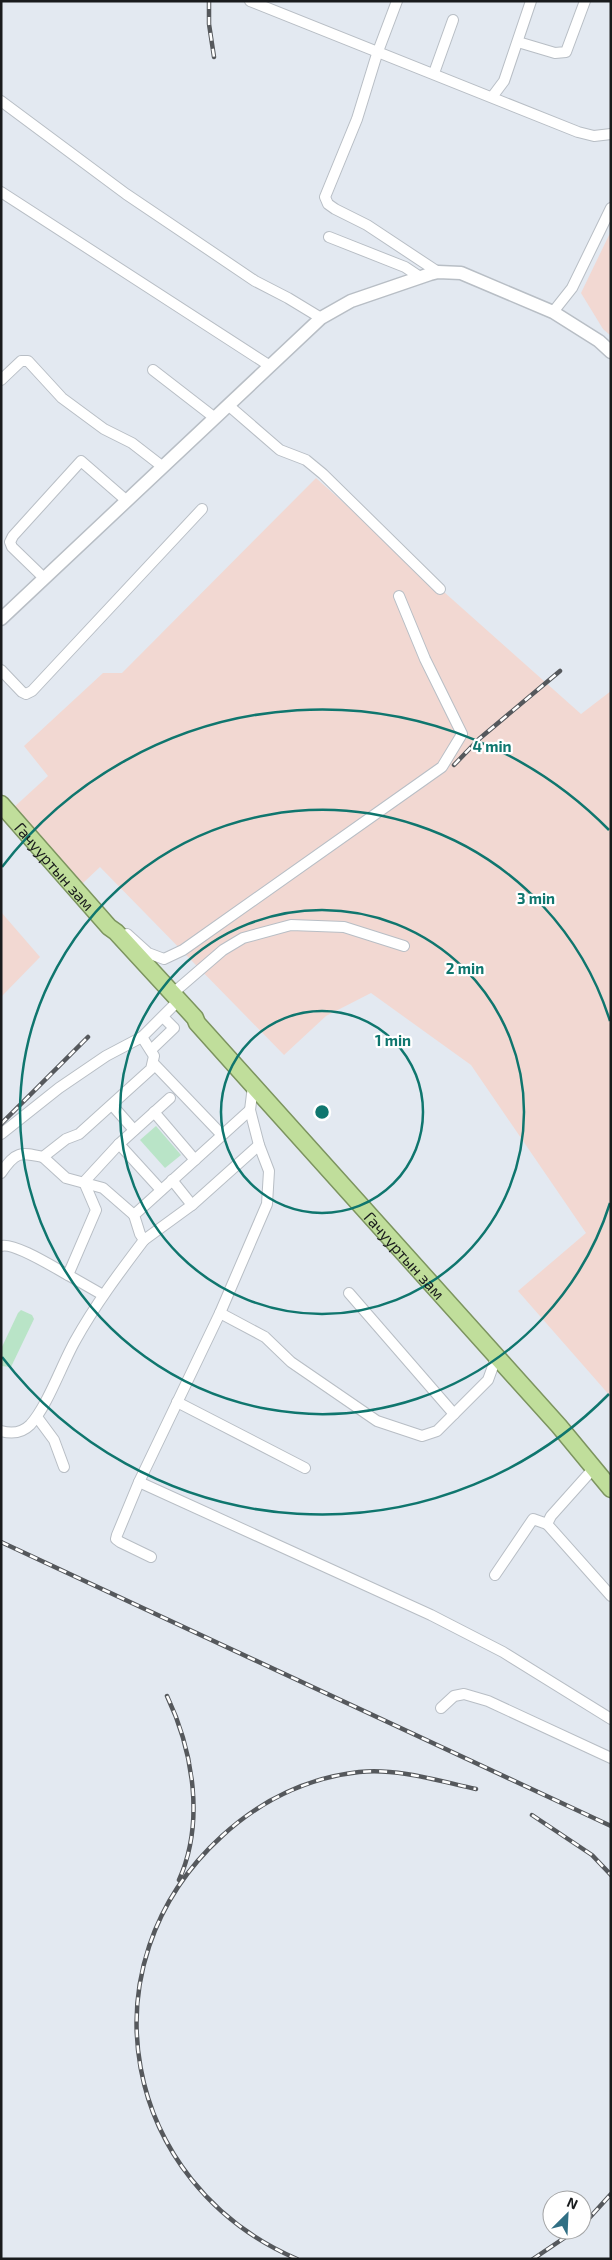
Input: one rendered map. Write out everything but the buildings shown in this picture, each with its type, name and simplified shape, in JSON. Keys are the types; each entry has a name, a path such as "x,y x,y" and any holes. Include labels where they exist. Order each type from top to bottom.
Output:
{"highway":[{"name":"Гачууртын зам","path":"1,804 111,925 169,1006 195,1018 197,1023 496,1358 560,1426 592,1468 611,1489"}],"street":[{"path":"250,1 377,54 434,73 578,132 594,136 611,134"},
{"path":"397,1 377,54 357,119 326,192 326,201 335,210 367,225 438,272"},
{"path":"492,97 504,81 531,1"},
{"path":"518,42 555,53 566,52 585,1"},
{"path":"434,73 453,20"},
{"path":"1,101 126,194 255,281 288,298 320,318"},
{"path":"1,192 270,366"},
{"path":"553,312 572,288 611,208"},
{"path":"329,237 404,267 420,278"},
{"path":"1,619 320,318 351,300 438,272 461,274 486,282 553,312 600,341 611,352"},
{"path":"1,380 21,361 28,361 62,398 104,429 132,443 163,467"},
{"path":"153,370 215,418"},
{"path":"228,405 280,450 306,460 440,590"},
{"path":"44,578 12,547 10,542 12,536 81,462 127,501"},
{"path":"1,670 22,692 26,694 32,691 202,509"},
{"path":"111,925 148,953 164,959 183,950 442,767 462,734 425,659 399,596"},
{"path":"1,1134 59,1088 106,1056 142,1037 223,950 243,938 291,925 344,927 404,946"},
{"path":"151,1050 174,1028 169,1006"},
{"path":"142,1037 151,1050 154,1064 222,1135"},
{"path":"44,1157 66,1139 79,1134 151,1069 154,1064"},
{"path":"151,1557 116,1539 139,1482 220,1313 267,1204 269,1171 259,1145 250,1110 253,1086"},
{"path":"84,1182 119,1144 170,1098"},
{"path":"112,1105 134,1130"},
{"path":"134,1215 250,1110"},
{"path":"154,1112 195,1160"},
{"path":"119,1144 161,1190"},
{"path":"1,1431 16,1432 24,1430 37,1417 75,1341 103,1295 144,1240 192,1205 259,1145"},
{"path":"1,1173 8,1163 22,1153 44,1157 66,1178 103,1188 134,1215 144,1240"},
{"path":"172,1180 192,1205"},
{"path":"68,1275 96,1210 84,1182"},
{"path":"1,1246 6,1245 16,1249 103,1295"},
{"path":"349,1293 454,1414"},
{"path":"220,1313 265,1337 290,1362 377,1421 422,1436 437,1431 488,1380 496,1358"},
{"path":"177,1402 305,1468"},
{"path":"37,1417 54,1440 64,1467"},
{"path":"547,1524 551,1516 592,1468"},
{"path":"139,1482 431,1615 503,1652 611,1719"},
{"path":"495,1575 533,1519 547,1524 611,1596"},
{"path":"441,1708 454,1696 464,1694 488,1701 611,1758"}],"shaded area":[{"path":"611,231 611,336 603,329 581,293"},
{"path":"316,478 581,714 611,691 611,1397 518,1291 586,1233 471,1065 371,993 326,1016 284,1055 100,867 82,884 12,809 48,776 24,746 103,673 122,673"},
{"path":"1,912 40,957 1,997"}],"green space":[{"path":"156,1126 181,1155 165,1168 140,1140"},
{"path":"21,1310 32,1315 34,1319 11,1367 1,1366 1,1349"}],"railway":[{"path":"209,1 209,24 214,57"},
{"path":"454,765 479,739 560,671"},
{"path":"1,1124 88,1037"},
{"path":"1,1542 611,1826"},
{"path":"167,1696 184,1740 193,1787 192,1835 187,1858 179,1880"},
{"path":"297,2259 238,2225 191,2179 159,2126 141,2068 137,2007 149,1946 177,1888 222,1836 252,1812 285,1793 340,1775 374,1771 418,1776 476,1789"},
{"path":"532,1815 592,1855 611,1875"},
{"path":"592,2215 611,2194"},
{"path":"533,2259 561,2240"}]}
